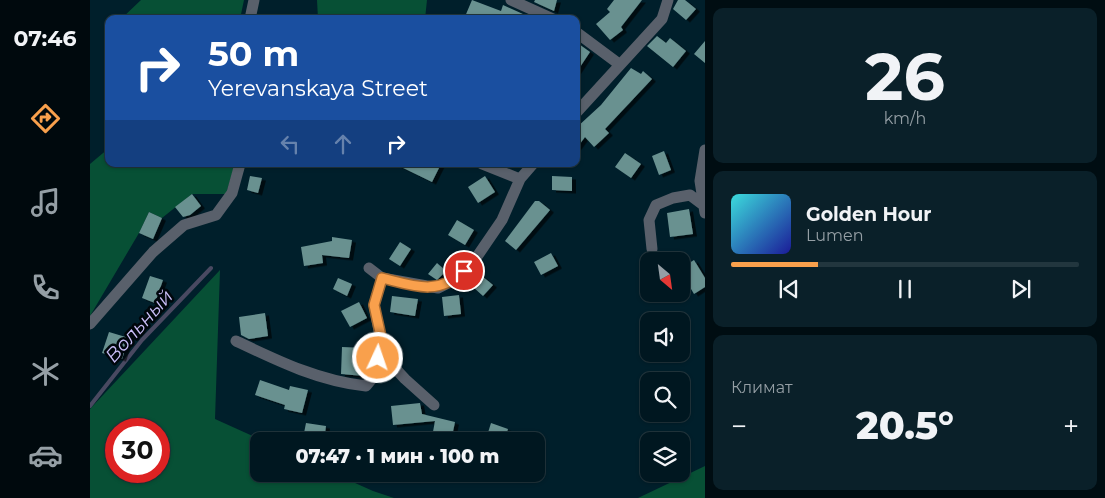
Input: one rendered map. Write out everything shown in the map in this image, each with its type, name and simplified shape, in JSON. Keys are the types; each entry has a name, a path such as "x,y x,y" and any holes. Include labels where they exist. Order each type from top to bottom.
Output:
{"street":[{"path":"251,15 254,0"},
{"path":"511,0 544,15"},
{"path":"580,108 662,19 668,0"},
{"path":"580,35 619,64"},
{"path":"704,209 700,181 705,150"},
{"path":"90,324 153,252 184,225 216,215 232,193 239,167"},
{"path":"490,167 520,179"},
{"path":"369,268 382,278 407,284 438,288 454,280 474,261 502,220 520,179 530,167"},
{"path":"652,249 648,220 656,205 673,198 690,195 704,209"},
{"path":"382,278 374,305 382,341 393,366 434,405"},
{"path":"236,341 297,370 347,384 366,386 376,374 382,341"}],"green space":[{"path":"141,0 244,0 241,15 125,15"},
{"path":"317,0 427,0 425,15 318,15"},
{"path":"105,151 105,167 234,167 226,194 192,194 162,218 149,212 139,233 90,316 90,164"},
{"path":"220,270 215,419 250,435 250,482 353,482 394,498 90,498 90,409"},
{"path":"705,466 705,498 638,498 672,482 690,482 690,473"}],"building":[{"path":"472,0 501,11 503,5 525,15 466,15"},
{"path":"535,0 557,0 554,11 534,2"},
{"path":"614,0 642,0 621,27 623,30 610,40 596,24 610,12 607,9"},
{"path":"678,0 685,0 696,9 686,20 673,9"},
{"path":"657,36 666,43 670,38 686,51 673,67 647,46"},
{"path":"705,41 705,63 694,54"},
{"path":"580,45 590,52 580,67"},
{"path":"631,68 641,74 643,71 652,79 605,129 609,133 594,147 585,137 580,144 580,124 601,105"},
{"path":"664,151 671,170 659,175 652,156"},
{"path":"625,153 641,164 631,178 615,167"},
{"path":"401,167 440,167 432,182"},
{"path":"250,176 262,178 258,193 247,190"},
{"path":"485,176 495,192 478,203 468,187"},
{"path":"552,176 572,177 572,191 552,190"},
{"path":"192,194 201,206 190,215 183,217 175,207"},
{"path":"535,201 539,201 550,210 516,250 505,241"},
{"path":"689,209 693,234 670,237 667,213"},
{"path":"149,212 162,218 153,239 139,233"},
{"path":"457,220 474,230 465,245 448,235"},
{"path":"332,237 352,240 349,258 322,255 323,263 304,266 301,247 332,241"},
{"path":"400,242 411,249 400,266 389,259"},
{"path":"551,253 558,266 541,275 534,262"},
{"path":"694,260 705,278 705,287 694,294 690,287 690,262"},
{"path":"437,263 446,271 437,280 428,274"},
{"path":"150,276 163,280 155,303 142,298"},
{"path":"482,276 493,285 483,296 473,287"},
{"path":"338,278 352,284 347,296 333,289"},
{"path":"459,295 461,314 444,316 442,297"},
{"path":"392,296 418,299 415,316 390,312"},
{"path":"359,302 367,318 350,327 341,311"},
{"path":"265,313 268,336 249,339 241,335 239,317"},
{"path":"109,332 129,338 122,359 102,353"},
{"path":"342,347 367,348 364,376 341,374"},
{"path":"260,380 289,390 290,386 308,390 302,413 284,409 285,405 255,395"},
{"path":"420,403 422,414 455,422 453,432 433,432 435,421 393,425 391,406"},
{"path":"306,423 326,426 325,432 304,432"},
{"path":"491,423 508,429 507,432 488,432"}],"waterway":[{"name":"Вольный","path":"90,406 142,340 211,268"}],"route":[{"path":"378,358 382,341 374,305 382,278 407,284 438,288 454,280 464,271"}]}
